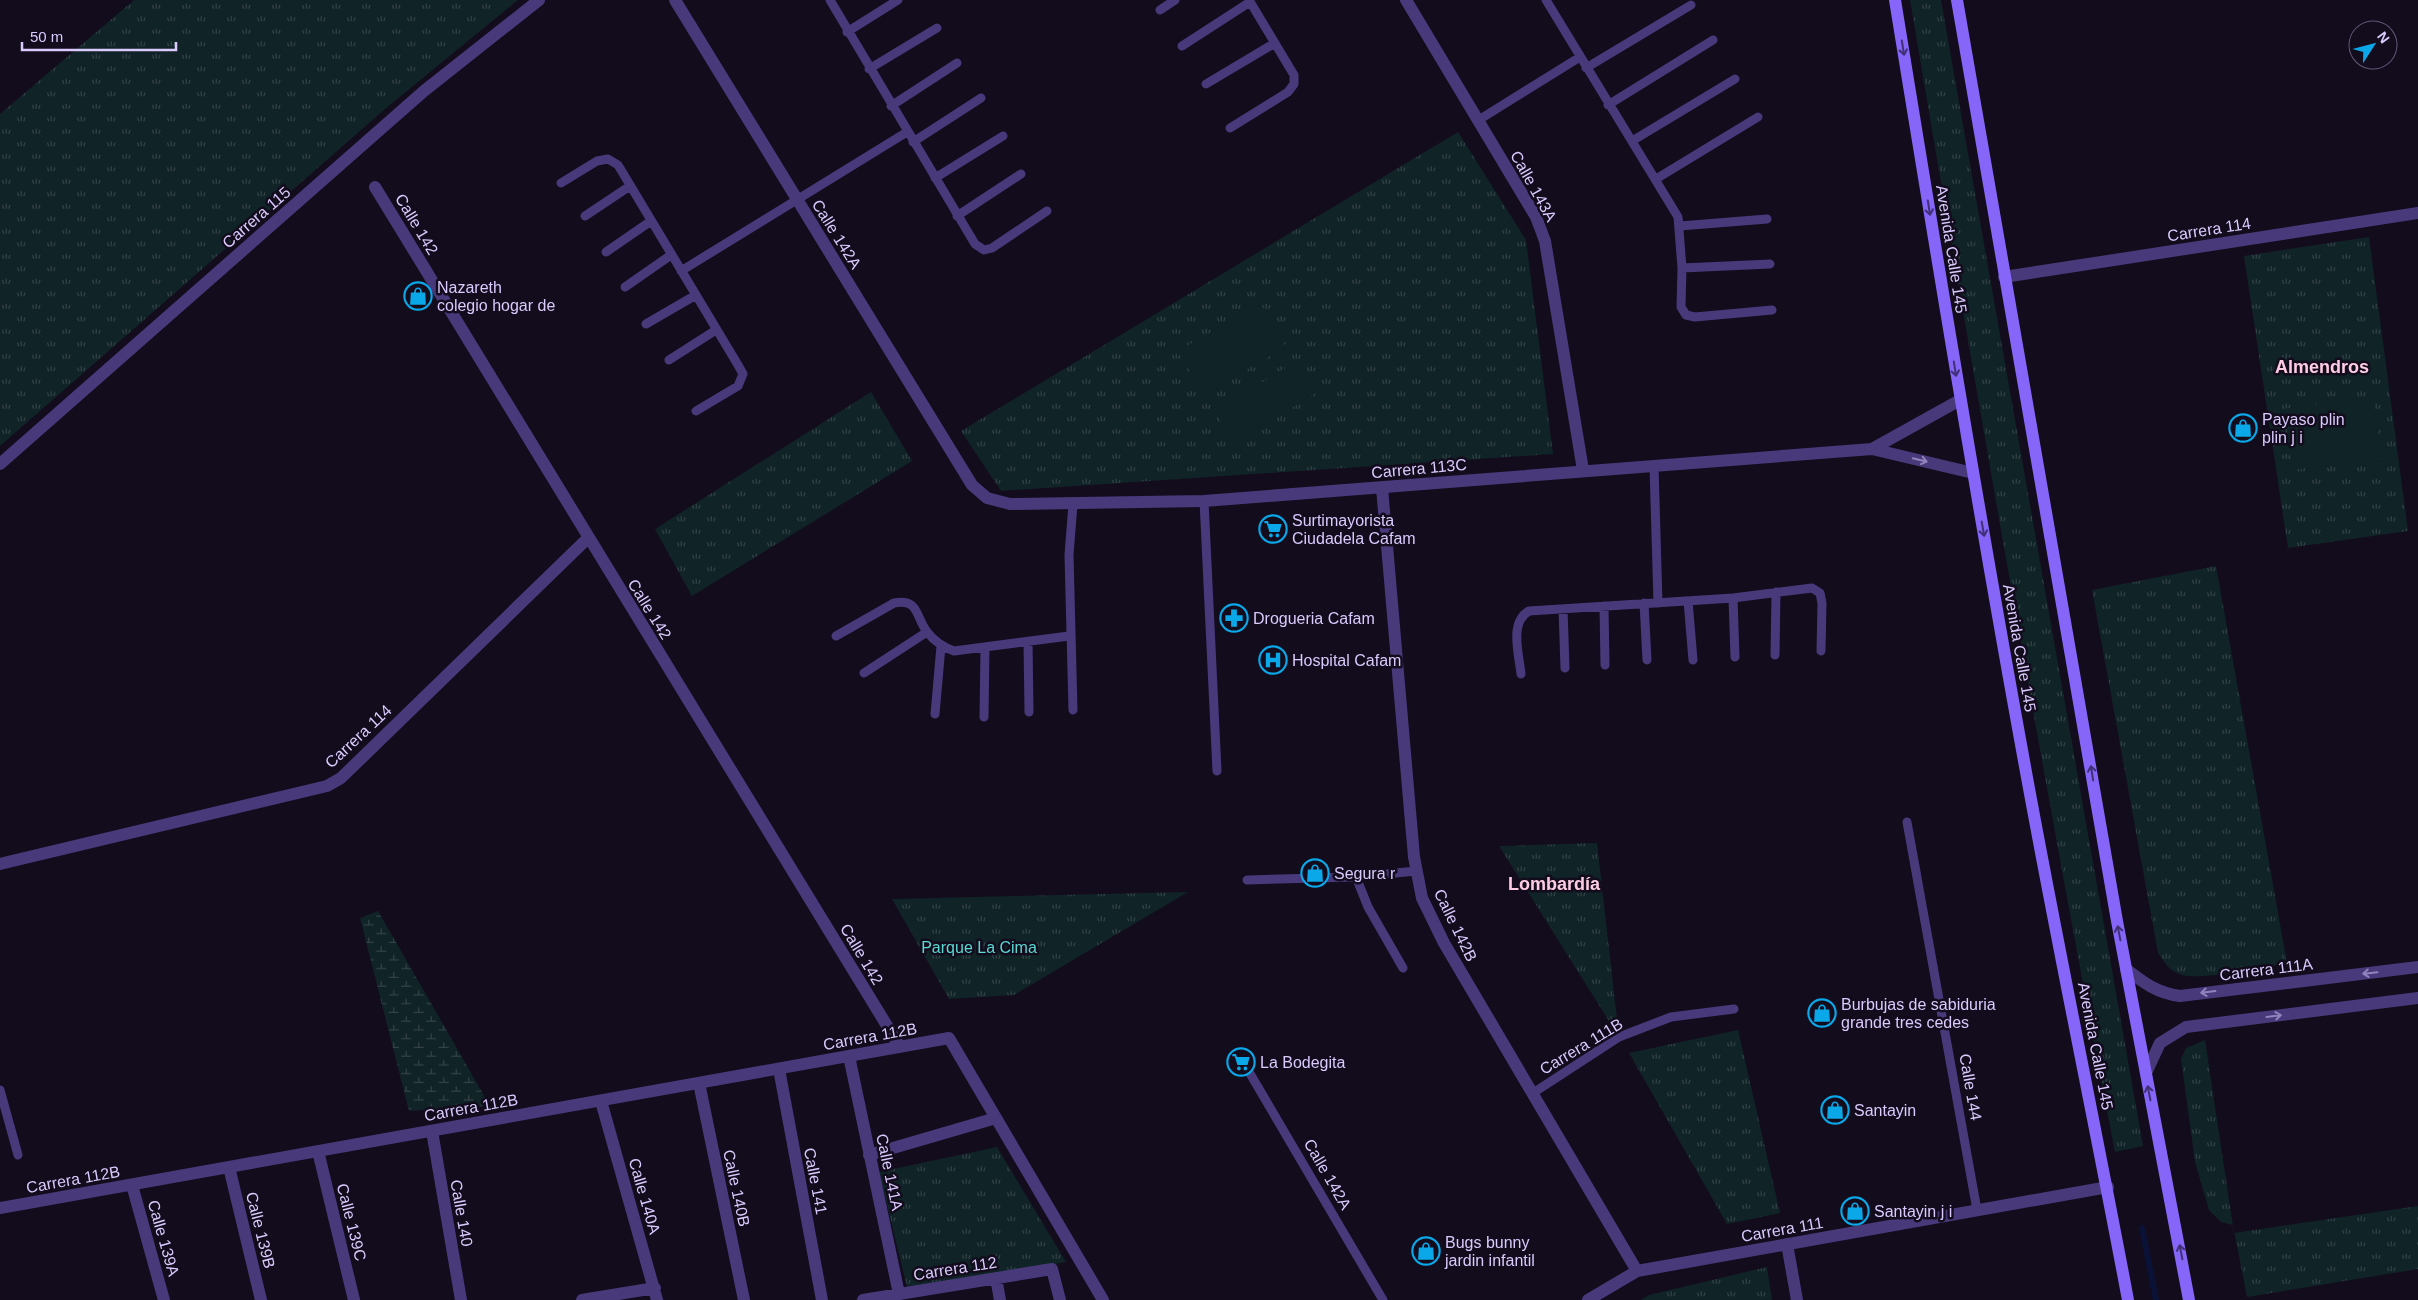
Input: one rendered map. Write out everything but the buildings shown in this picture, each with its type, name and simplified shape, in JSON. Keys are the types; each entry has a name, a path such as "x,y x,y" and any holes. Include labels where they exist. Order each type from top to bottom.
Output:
{"main road":[{"name":"Avenida Calle 145","path":"1895,0 1960,400 2026,775 2108,1187 2128,1300"},
{"path":"1957,0 2126,970 2189,1300"}],"street":[{"name":"Carrera 115","path":"0,464 424,91 538,0"},
{"name":"Calle 142A","path":"675,0 972,486"},
{"name":"Calle 143A","path":"1406,0 1536,217 1545,242 1583,470"},
{"name":"Calle 142","path":"375,187 900,1047"},
{"name":"Carrera 114","path":"2004,277 2418,213"},
{"name":"Carrera 113C","path":"1872,449 1960,400"},
{"name":"Carrera 113C","path":"972,486 987,498 1010,504 1204,501 1872,449 1973,473"},
{"name":"Calle 142B","path":"1382,488 1416,871 1422,898 1444,944 1637,1271"},
{"name":"Carrera 114","path":"0,864 327,786 341,778 588,538"},
{"name":"Carrera 111A","path":"2126,970 2150,988 2166,994 2180,996 2418,967"},
{"path":"2146,1074 2160,1042 2186,1026 2418,998"},
{"name":"Carrera 112B","path":"0,1208 949,1038 996,1118"},
{"name":"Calle 141A","path":"849,1056 899,1294"},
{"name":"Calle 141","path":"779,1069 822,1300"},
{"name":"Calle 140B","path":"699,1083 744,1300"},
{"name":"Calle 140A","path":"601,1101 656,1294"},
{"path":"869,1155 996,1118 1103,1300"},
{"name":"Calle 140","path":"432,1131 461,1300"},
{"name":"Calle 139C","path":"318,1151 354,1300"},
{"name":"Calle 139B","path":"229,1168 261,1300"},
{"name":"Calle 139A","path":"132,1184 164,1300"},
{"name":"Carrera 111","path":"1588,1300 1637,1271 2108,1187"},
{"path":"1787,1244 1797,1300"},
{"name":"Carrera 112","path":"863,1300 899,1294 916,1296 996,1278 1052,1269 1060,1300"},
{"path":"996,1278 1000,1300"},
{"path":"582,1300 656,1294"}],"lane":[{"path":"830,0 847,32 975,244 984,250 992,248 1047,211"},
{"path":"847,32 898,0"},
{"path":"1160,10 1175,0"},
{"path":"1546,0 1608,104 1672,203 1680,226 1681,307 1686,315 1695,317 1772,310"},
{"path":"1182,46 1250,1 1294,75 1294,84 1288,92 1230,128"},
{"path":"1586,68 1691,5"},
{"path":"869,69 937,28"},
{"path":"1608,104 1713,40"},
{"path":"1206,84 1275,43"},
{"path":"1477,121 1580,57"},
{"path":"891,106 957,63"},
{"path":"1632,141 1735,79"},
{"path":"913,142 981,98"},
{"path":"1656,179 1758,117"},
{"path":"682,271 907,132"},
{"path":"935,178 1003,136"},
{"path":"561,183 597,161 608,159 618,165 743,374 738,386 696,411"},
{"path":"958,216 1021,174"},
{"path":"585,216 630,186"},
{"path":"1680,226 1767,219"},
{"path":"606,252 652,221"},
{"path":"625,287 671,255"},
{"path":"1682,268 1770,264"},
{"path":"646,324 696,295"},
{"path":"669,360 716,330"},
{"path":"1654,466 1658,603"},
{"path":"1204,501 1217,771"},
{"path":"1073,504 1069,555 1069,636 1073,710"},
{"path":"1521,674 1517,624 1521,616 1529,611 1733,598 1812,588 1820,593 1822,603 1821,651"},
{"path":"1775,655 1776,592"},
{"path":"1733,598 1735,657"},
{"path":"1688,600 1693,660"},
{"path":"836,636 894,603 904,601 912,605 927,632 941,646 954,651 1069,636"},
{"path":"1644,604 1647,660"},
{"path":"1604,606 1605,665"},
{"path":"1562,609 1565,668"},
{"path":"864,673 927,632"},
{"path":"1028,642 1029,712"},
{"path":"936,714 941,646"},
{"path":"984,717 985,647"},
{"name":"Calle 144","path":"1907,822 1977,1210"},
{"path":"1247,880 1356,877 1416,871"},
{"path":"1356,877 1368,906 1403,968"},
{"name":"Carrera 111B","path":"1533,1093 1620,1037 1671,1018 1734,1009"},
{"name":"Calle 142A","path":"1245,1065 1383,1300"},
{"path":"0,1090 18,1155"}],"green space":[{"path":"134,0 518,0 385,109 0,446 0,114"},
{"path":"1910,0 1941,0 2143,1146 2115,1152 2035,720"},
{"path":"1458,132 1526,240 1553,454 1001,491 961,431"},
{"path":"2369,237 2408,531 2288,548 2244,256"},
{"path":"1261,304 1286,347 1203,394 1178,351"},
{"path":"1297,361 1316,393 1234,443 1215,411"},
{"path":"871,392 912,461 692,596 655,529"},
{"path":"2373,397 2382,458 2293,470 2284,409"},
{"path":"2216,566 2287,963 2232,973 2188,976 2172,970 2158,953 2092,590"},
{"path":"1597,843 1619,1037 1499,846"},
{"name":"Parque La Cima","path":"1188,892 1014,995 949,999 892,899"},
{"path":"378,911 490,1106 409,1111 360,918"},
{"path":"1738,1030 1780,1213 1727,1224 1629,1053"},
{"path":"2205,1040 2233,1225 2221,1222 2209,1210 2195,1162 2181,1059 2186,1048"},
{"path":"997,1147 1066,1262 908,1291 879,1172"},
{"path":"2418,1206 2418,1269 2247,1297 2235,1233"},
{"path":"1767,1267 1772,1300 1641,1300 1649,1295"}],"waterway":[{"path":"2142,1228 2156,1300"}],"place":[{"name":"Nazareth colegio hogar de","path":"418,296"},
{"name":"Payaso plin plin j i","path":"2243,428"},
{"name":"Surtimayorista Ciudadela Cafam","path":"1273,529"},
{"name":"Drogueria Cafam","path":"1234,618"},
{"name":"Hospital Cafam","path":"1273,660"},
{"name":"Segura r","path":"1315,873"},
{"name":"Burbujas de sabiduria grande tres cedes","path":"1822,1013"},
{"name":"La Bodegita","path":"1241,1062"},
{"name":"Santayin","path":"1835,1110"},
{"name":"Santayin j i","path":"1855,1211"},
{"name":"Bugs bunny jardin infantil","path":"1426,1251"}],"district":[{"name":"Almendros","path":"2322,367"},
{"name":"Lombardía","path":"1554,884"}]}
